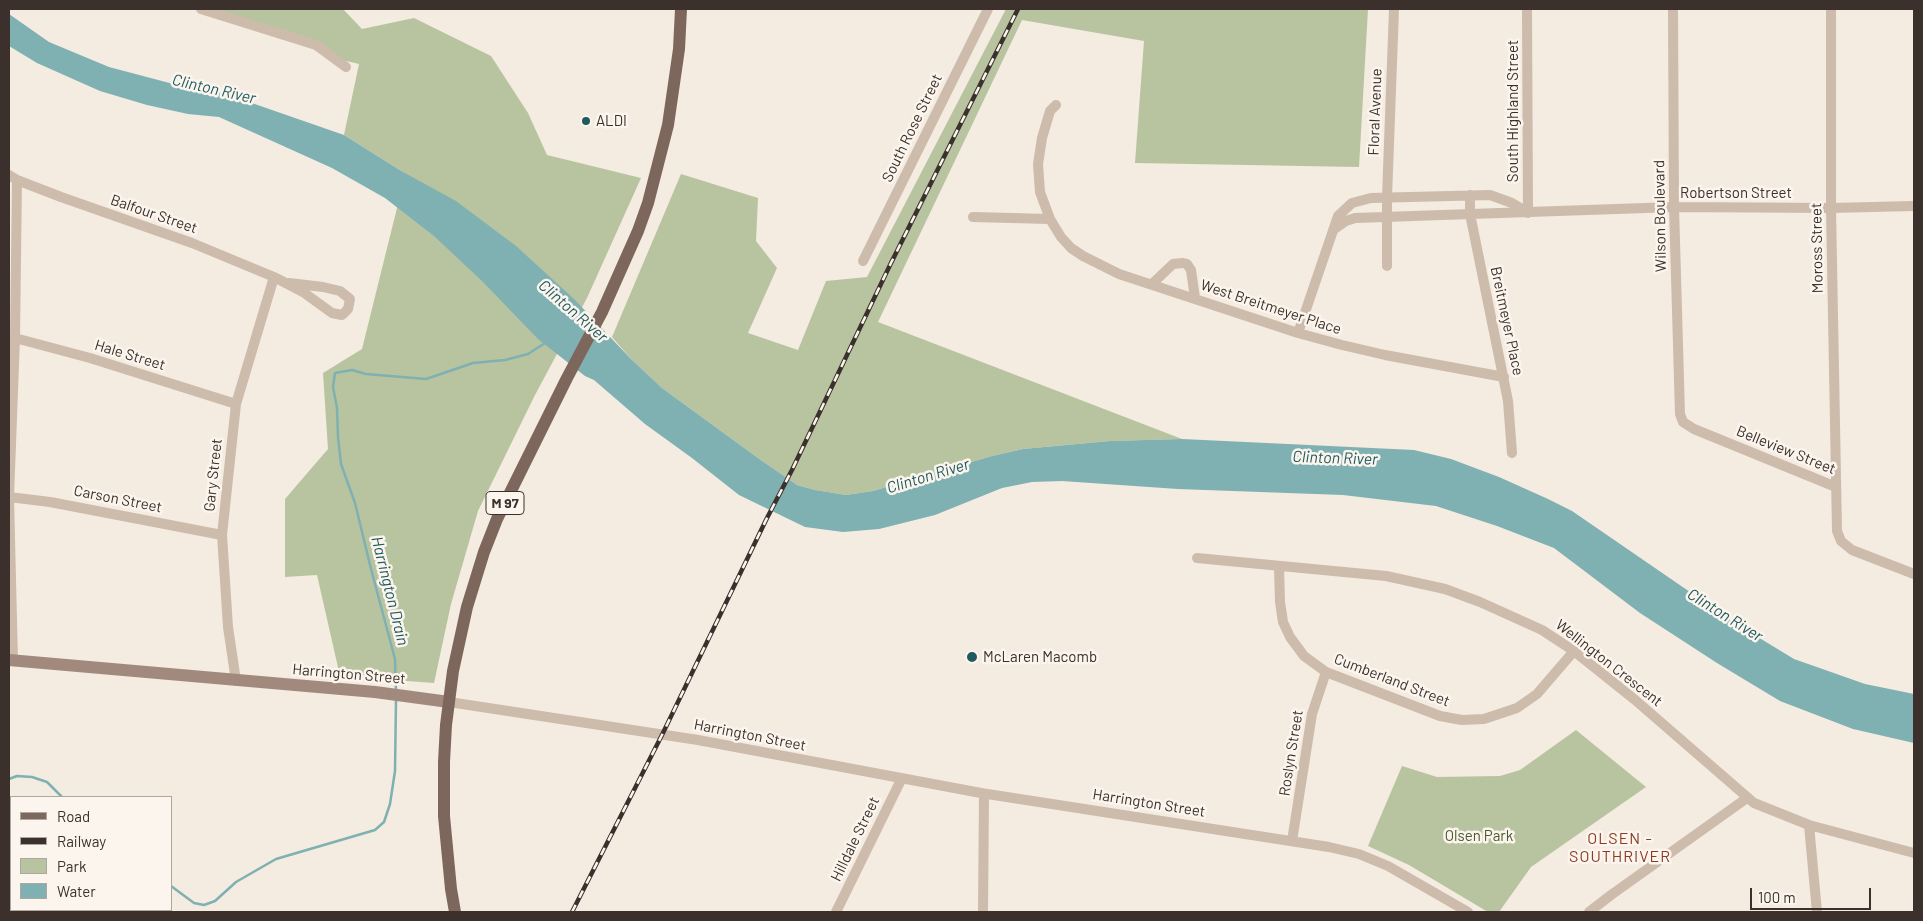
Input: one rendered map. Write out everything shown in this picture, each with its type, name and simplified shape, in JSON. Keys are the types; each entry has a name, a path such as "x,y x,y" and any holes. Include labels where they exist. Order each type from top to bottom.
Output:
{"main road":[{"name":"M 97","path":"455,912 451,889 443,798 446,725 460,634 484,552 513,485 602,312 638,231 659,162 675,86 681,9"}],"street":[{"path":"201,9 316,45 346,67"},
{"name":"South Rose Street","path":"863,261 988,9"},
{"name":"Floral Avenue","path":"1386,266 1386,217 1394,9"},
{"name":"South Highland Street","path":"1528,9 1528,213"},
{"name":"Wilson Boulevard","path":"1673,9 1674,207 1679,407 1683,422"},
{"name":"Moross Street","path":"1832,9 1832,208 1836,487"},
{"name":"West Breitmeyer Place","path":"1056,105 1050,110 1046,123 1038,164 1040,192 1050,219 1061,236 1071,248 1083,256 1119,274 1298,333 1384,355 1504,377"},
{"path":"11,661 9,497 15,338 13,178"},
{"name":"Balfour Street","path":"13,178 192,242 289,283 332,313 342,315 348,309 350,299 340,291 289,283"},
{"name":"Breitmeyer Place","path":"1470,195 1470,214 1504,377 1511,428 1512,453"},
{"path":"1298,333 1338,216 1348,205 1359,200 1387,197 1490,195 1502,198 1528,213"},
{"name":"Robertson Street","path":"1333,230 1350,219 1386,217 1674,207 1832,208 1914,206"},
{"path":"973,216 1050,219"},
{"path":"1152,284 1173,264 1187,264 1191,270 1195,298"},
{"name":"Gary Street","path":"236,681 228,627 222,535 236,404 274,277"},
{"name":"Hale Street","path":"15,338 99,360 236,404"},
{"name":"Belleview Street","path":"1683,422 1694,429 1836,487 1837,531 1841,541 1852,550 1914,574"},
{"name":"Carson Street","path":"9,497 50,502 222,535"},
{"name":"Wellington Crescent","path":"1197,558 1386,576 1445,589 1480,602 1542,630 1574,651 1634,699 1747,798 1762,808 1809,825 1914,853"},
{"name":"Cumberland Street","path":"1280,567 1281,614 1290,637 1304,656 1326,672 1440,716 1473,720 1502,715 1522,705 1537,694 1574,651"},
{"name":"Harrington Street","path":"11,661 412,696 698,740 901,780 984,794 1329,847 1370,858 1388,866 1468,912"},
{"name":"Roslyn Street","path":"1292,841 1312,714 1317,694 1326,672"},
{"name":"Hilldale Street","path":"836,912 901,780"},
{"path":"983,912 984,794"},
{"path":"1589,912 1747,798"},
{"path":"1809,825 1817,912"}],"green space":[{"path":"201,9 343,9 362,29 414,18 491,56 528,113 547,155 641,178 587,298 535,395 478,511 451,604 434,683 340,676 317,575 285,577 285,499 328,449 323,373 362,349 397,208 403,172 344,135 359,64 334,58 316,45"},
{"path":"1006,9 1368,9 1359,167 1135,163 1144,41 1022,20 878,322 1182,439 1110,441 1023,449 992,456 873,491 846,495 797,485 662,388 631,359 612,337 681,174 758,198 756,241 777,268 748,333 798,350 826,281 867,277"},
{"name":"Olsen Park","path":"1576,730 1646,787 1531,867 1499,912 1488,912 1409,865 1368,846 1402,766 1437,777 1500,776 1520,770"}],"water":[{"name":"Clinton River","path":"9,14 49,42 109,67 196,90 223,93 344,135 403,172 456,201 516,246 574,299 631,359 662,388 797,485 846,495 873,491 992,456 1023,449 1110,441 1182,439 1414,450 1451,459 1499,477 1572,511 1738,625 1794,659 1865,684 1914,694 1914,743 1853,729 1780,701 1640,613 1554,548 1497,526 1436,506 1343,495 1178,489 1062,481 1032,482 1002,488 935,515 879,529 843,532 805,527 739,495 645,424 594,380 585,376 538,339 482,281 434,236 385,198 332,168 219,117 188,114 147,105 100,91 37,63 9,46"}],"waterway":[{"name":"Harrington Drain","path":"396,692 395,659 355,503 341,464 337,408 333,387 335,373 352,370 366,374 426,379 473,363 505,360 528,354 545,343"},
{"name":"Harrington Drain","path":"172,887 194,903 204,905 215,901 236,882 276,859 375,830 384,822 390,804 395,771 396,700"},
{"name":"Harrington Drain","path":"9,779 17,776 32,777 47,782 61,796"}],"railway":[{"path":"572,912 662,735 891,263 1018,9"}],"place":[{"name":"ALDI","path":"586,121"},
{"name":"McLaren Macomb","path":"972,657"}],"district":[{"name":"OLSEN - SOUTHRIVER","path":"1620,848"}]}
